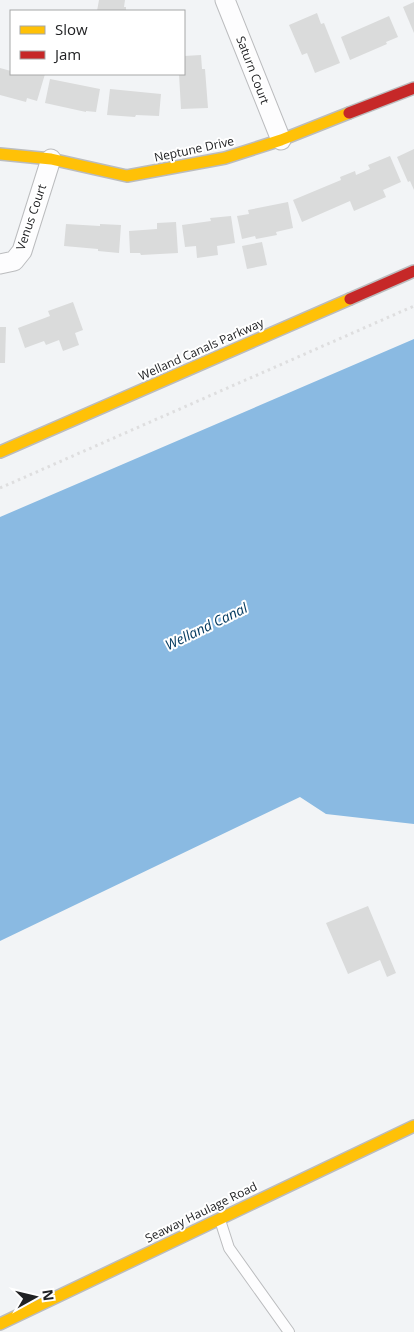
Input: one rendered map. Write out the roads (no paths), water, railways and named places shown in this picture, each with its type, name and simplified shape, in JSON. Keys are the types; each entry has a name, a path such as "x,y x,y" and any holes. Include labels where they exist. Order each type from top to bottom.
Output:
{"street":[{"name":"Saturn Court","path":"226,0 281,140"},
{"name":"Neptune Drive","path":"0,154 51,159 127,176 225,158 281,140 414,88"},
{"name":"Venus Court","path":"0,264 14,261 22,251 51,159"},
{"name":"Welland Canals Parkway","path":"0,452 414,271"},
{"name":"Seaway Haulage Road","path":"0,1324 414,1126"}],"lane":[{"path":"219,1219 229,1248 289,1332"}],"water":[{"name":"Welland Canal","path":"414,339 414,824 326,814 300,797 0,941 0,517"}]}
